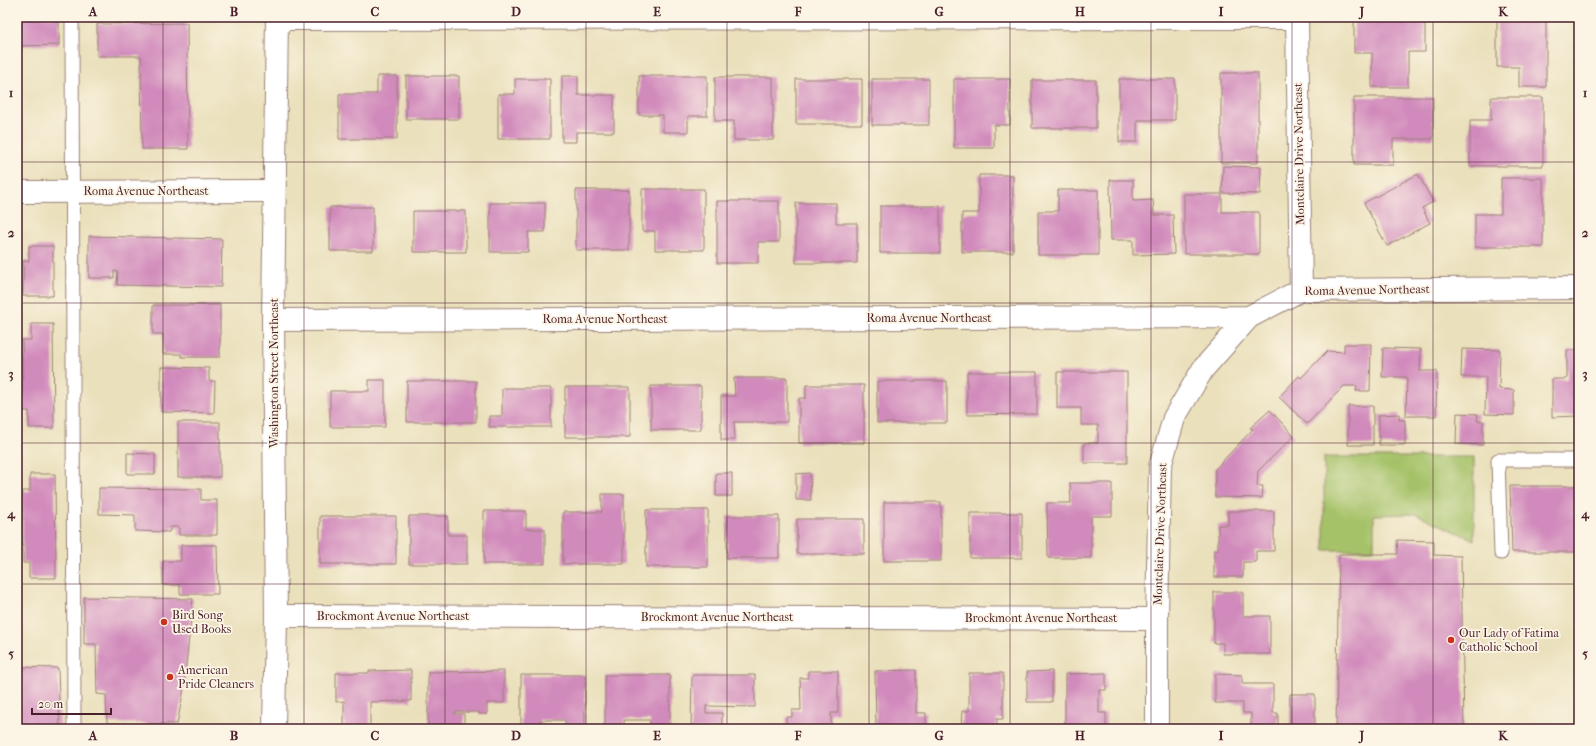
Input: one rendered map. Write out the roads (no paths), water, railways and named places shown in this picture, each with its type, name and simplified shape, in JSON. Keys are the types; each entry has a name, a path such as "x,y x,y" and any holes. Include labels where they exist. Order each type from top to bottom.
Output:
{"street":[{"path":"278,18 1297,18"},
{"name":"Washington Street Northeast","path":"274,729 276,616 273,320 278,18"},
{"name":"Montclaire Drive Northeast","path":"1297,18 1301,290"},
{"name":"Roma Avenue Northeast","path":"17,192 274,191"},
{"name":"Roma Avenue Northeast","path":"273,320 1248,317 1301,290 1579,288"},
{"name":"Montclaire Drive Northeast","path":"1158,729 1157,619 1160,467 1174,418 1203,369 1248,317"},
{"name":"Brockmont Avenue Northeast","path":"276,616 1157,619"}],"lane":[{"path":"72,17 74,729"},
{"path":"1501,553 1498,460 1579,460"}],"place":[{"name":"Bird Song Used Books","path":"164,622"},
{"name":"Our Lady of Fatima Catholic School","path":"1451,640"},
{"name":"American Pride Cleaners","path":"170,677"}]}
